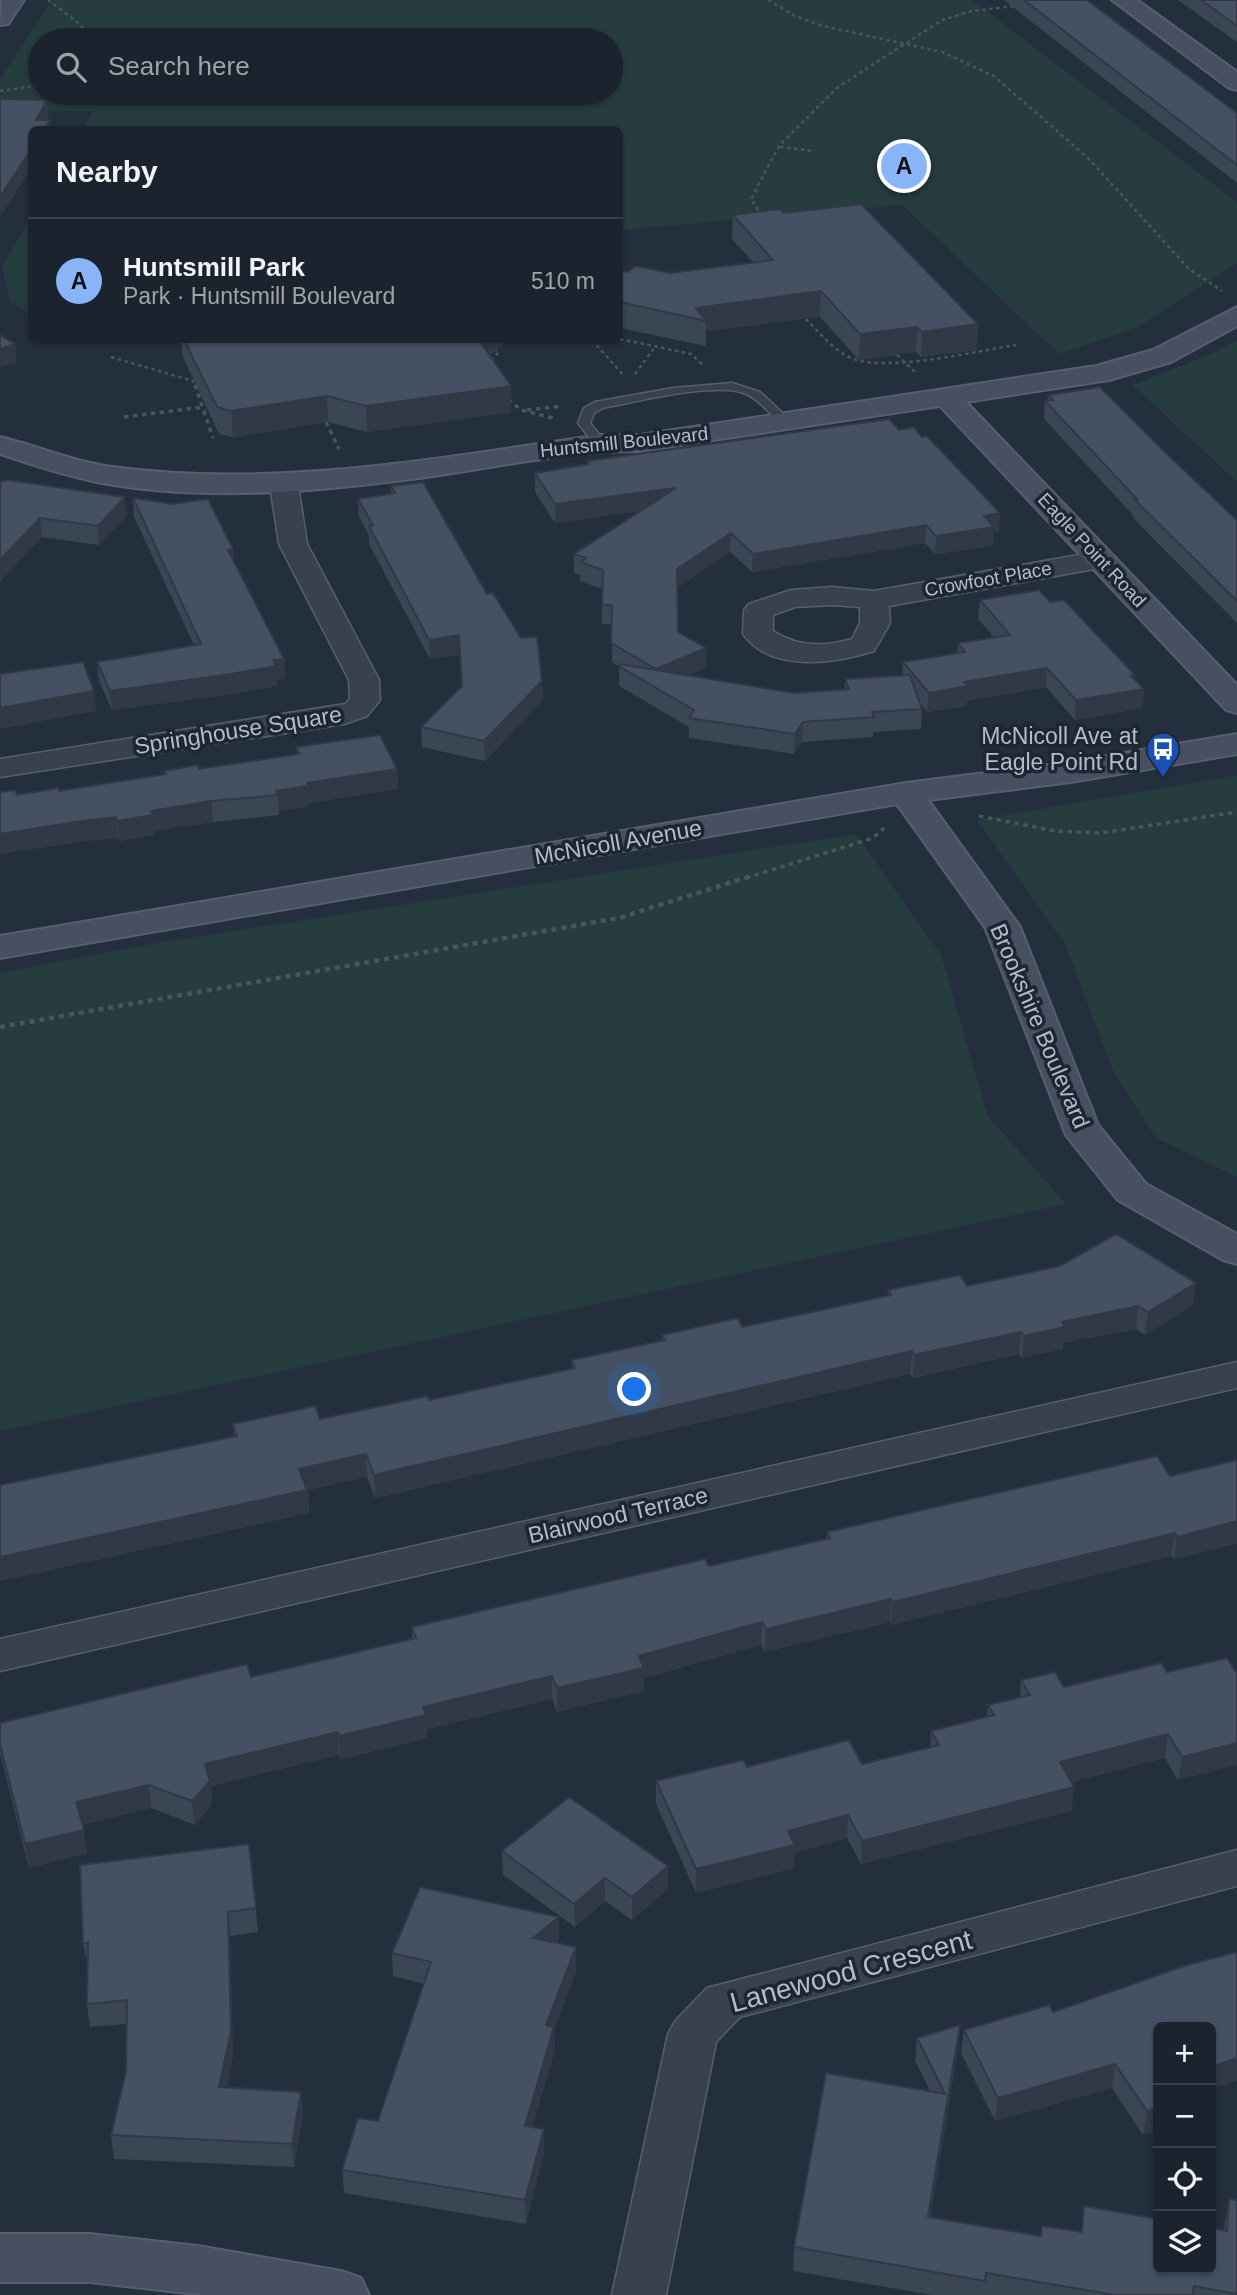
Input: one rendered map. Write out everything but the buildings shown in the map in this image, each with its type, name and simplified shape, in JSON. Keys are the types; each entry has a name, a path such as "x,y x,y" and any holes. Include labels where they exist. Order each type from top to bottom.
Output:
{"street":[{"path":"1123,0 1237,83"},
{"name":"Huntsmill Boulevard","path":"0,445 112,476 174,482 284,485 592,433 640,443 947,398 1131,366 1173,351 1233,304"},
{"name":"Eagle Point Road","path":"947,398 1237,703"},
{"name":"Springhouse Square","path":"0,768 344,715 356,710 365,700 364,681 293,544 284,485"},
{"name":"Crowfoot Place","path":"874,600 1101,560"},
{"name":"McNicoll Avenue","path":"0,947 906,793 1071,772 1237,744"},
{"name":"Brookshire Boulevard","path":"906,793 1002,927 1080,1128 1132,1192 1237,1251"},
{"name":"Blairwood Terrace","path":"0,1655 1237,1375"},
{"name":"Lanewood Crescent","path":"639,2295 693,2034 724,2002 1237,1868"},
{"path":"0,2258 90,2258 185,2268 341,2295"}],"lane":[{"path":"592,433 588,411 599,405 722,387 746,389 761,398 786,422"}],"path":[{"path":"48,0 82,28"},
{"path":"768,0 801,19 828,28 962,58 994,77 1102,172 1197,276 1233,304"},
{"path":"769,221 751,199 779,146 838,87 899,45 942,20 972,11 1016,6"},
{"path":"0,91 28,87"},
{"path":"779,146 816,151"},
{"path":"806,319 852,358 879,363 1016,345"},
{"path":"623,341 694,355 722,387"},
{"path":"487,367 488,362 499,352 488,343"},
{"path":"595,343 629,382 655,347"},
{"path":"897,355 923,380"},
{"path":"111,357 193,381 213,438"},
{"path":"505,394 521,410 592,433"},
{"path":"124,417 203,407"},
{"path":"968,813 1028,828 1082,833 1132,829 1237,812"},
{"path":"0,1027 620,918 873,838 882,828"}],"green space":[{"path":"52,0 972,0 1237,202 1237,263 1138,327 1059,354 902,205 623,230 623,126 85,126 93,111 0,110 0,80 28,37 28,105 623,105 623,28 34,28"},
{"path":"28,222 28,314 10,301 2,267"},
{"path":"1237,341 1237,482 1133,385"},
{"path":"1237,775 1237,1177 1156,1138 1114,1073 1065,944 977,820"},
{"path":"856,834 941,955 988,1116 1066,1204 0,1431 0,973 150,944"}],"place":[{"name":"Huntsmill Park","path":"904,166"},
{"name":"McNicoll Ave at Eagle Point Rd","path":"1163,779"}]}
